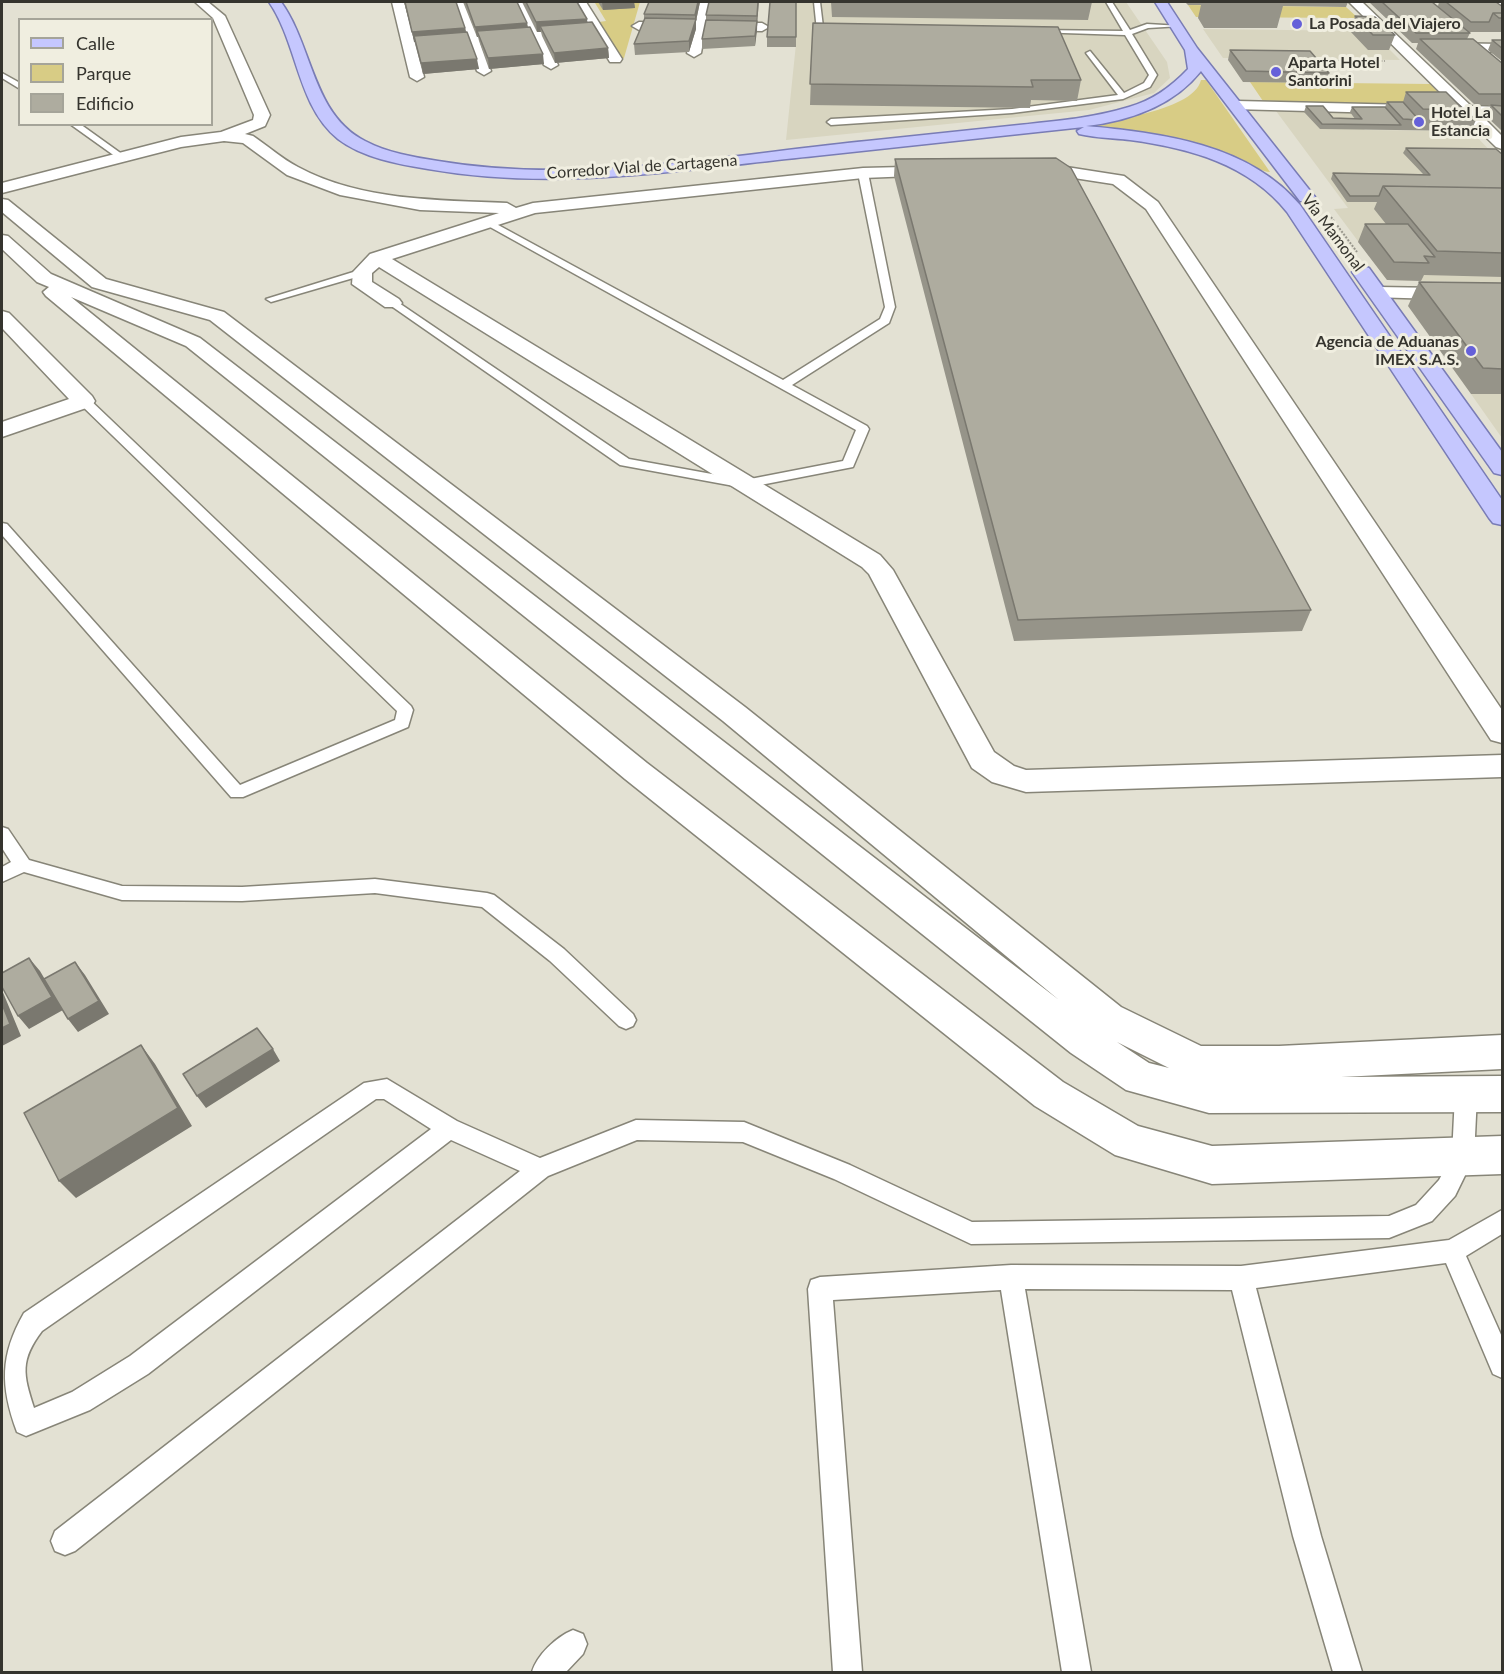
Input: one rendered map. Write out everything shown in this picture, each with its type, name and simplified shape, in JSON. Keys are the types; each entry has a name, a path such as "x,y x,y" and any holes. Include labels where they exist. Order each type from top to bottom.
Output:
{"main road":[{"name":"Corredor Vial de Cartagena","path":"275,2 284,13 303,54 315,99 334,127 354,142 377,153 428,165 522,174 599,173 1092,121 1144,108 1179,90 1194,70 1192,50"},
{"name":"Vía Mamonal","path":"1161,2 1192,50 1338,240"},
{"name":"Corredor Vial de Cartagena","path":"1026,129 1119,134 1179,146 1232,163 1274,186"},
{"name":"Vía Mamonal","path":"1274,186 1294,209 1503,518"},
{"name":"Vía Mamonal","path":"1351,257 1503,468"}],"street":[{"path":"2,188 181,142 224,136 252,128 260,123 262,114 219,16 201,2"},
{"path":"458,2 484,71"},
{"path":"519,2 551,65"},
{"path":"580,2 615,59"},
{"path":"694,53 704,2"},
{"path":"1355,2 1503,144"},
{"path":"402,3 408,45 417,77"},
{"path":"1477,5 1488,5 1503,16"},
{"path":"644,10 637,31 700,27 761,32 765,10"},
{"path":"408,45 596,29"},
{"path":"1457,33 1489,60"},
{"path":"1403,47 1503,48"},
{"path":"1236,106 1503,111"},
{"path":"224,136 247,139 294,171 346,190 420,205 533,208 863,173 956,169"},
{"path":"1003,167 1026,165 1118,180 1152,206 1503,733"},
{"path":"2,204 99,283 218,316 734,714 1108,1018 1153,1043 1199,1063 1279,1063 1503,1052"},
{"path":"392,303 362,284 370,265 486,222 533,208"},
{"path":"2,240 44,278 58,298 636,771 1049,1094 1129,1142 1212,1165 1503,1155"},
{"path":"370,265 871,561 880,570 983,760 1003,774 1026,781 1503,766"},
{"path":"44,278 193,342 1075,1034 1140,1078 1209,1095 1503,1094"},
{"path":"1378,293 1503,295"},
{"path":"2,317 84,401 2,430"}],"lane":[{"path":"817,2 820,29 843,29"},
{"path":"831,122 1012,111 1123,97 1147,85 1154,75 1108,2"},
{"path":"1492,2 1503,3"},
{"path":"1022,32 1129,33 1147,26 1177,26"},
{"path":"1090,53 1123,97"},
{"path":"2,75 18,86"},
{"path":"77,126 122,157"},
{"path":"785,384 885,321 890,307 863,173"},
{"path":"392,303 625,462 744,484 848,464 863,429 785,384 486,222"},
{"path":"271,299 370,265"},
{"path":"2,527 237,793 402,723 405,710 84,401"},
{"path":"2,834 23,865 122,893 242,894 375,886 487,900 557,955 626,1020"},
{"path":"2,875 23,865"},
{"path":"449,1128 172,1340 112,1381 51,1417 26,1422 10,1371 16,1342 33,1322 372,1090 387,1089 449,1128 540,1170"},
{"path":"65,1541 540,1170 636,1130 744,1132 842,1172 971,1233 1389,1227 1424,1213 1447,1188 1463,1157 1466,1095"},
{"path":"847,1672 820,1289 1011,1277 1240,1278 1452,1251 1503,1221"},
{"path":"1452,1251 1503,1365"},
{"path":"1011,1277 1077,1672"},
{"path":"1240,1278 1307,1536 1348,1672"},
{"path":"546,1672 573,1644"}],"path":[{"path":"1314,60 1419,61"}],"shaded area":[{"path":"796,2 1126,2 1167,62 1170,78 1154,93 1089,110 786,140 796,44"},
{"path":"1203,29 1371,31 1400,60 1223,58"},
{"path":"1276,111 1350,112 1365,130 1471,131 1502,163 1502,288 1474,287 1470,282 1387,280 1334,209 1348,208"},
{"path":"1471,394 1502,394 1502,438"}],"green space":[{"path":"585,2 640,2 624,58 619,59 599,22 606,21 595,3"},
{"path":"1188,5 1346,7 1358,18 1196,17"},
{"path":"1201,80 1206,80 1270,172 1219,151 1182,140 1126,131 1068,127 1121,119 1163,108 1181,101 1194,91"},
{"path":"1250,82 1430,84 1452,106 1265,104"}],"building":[{"path":"405,2 456,2 465,28 412,32"},
{"path":"466,2 517,2 527,23 475,27"},
{"path":"526,2 577,2 587,19 536,22"},
{"path":"649,2 698,2 695,15 644,14"},
{"path":"709,2 758,2 757,16 706,15"},
{"path":"770,2 796,2 796,37 767,37"},
{"path":"1382,2 1432,2 1470,33 1416,33"},
{"path":"1446,2 1496,2 1503,7 1503,13 1493,13 1489,22 1471,22"},
{"path":"1493,13 1503,13 1503,18 1499,18"},
{"path":"1355,16 1375,17 1395,35 1373,35"},
{"path":"645,18 696,19 689,41 634,44"},
{"path":"706,20 757,21 755,36 702,39"},
{"path":"592,22 608,48 554,53 540,26"},
{"path":"813,23 1058,27 1081,80 1031,80 1033,87 810,84"},
{"path":"530,27 543,54 488,58 477,31"},
{"path":"467,32 477,59 421,63 414,36"},
{"path":"1420,39 1473,39 1503,64 1503,94 1479,94"},
{"path":"1492,40 1503,40 1503,49"},
{"path":"1230,50 1310,51 1329,73 1246,71"},
{"path":"1406,92 1446,92 1464,110 1423,109"},
{"path":"1387,102 1403,102 1419,120 1403,119"},
{"path":"1457,103 1476,120 1460,120 1464,110"},
{"path":"1491,105 1503,106 1503,117"},
{"path":"1306,106 1323,106 1333,118 1362,119 1352,107 1385,107 1401,125 1322,124"},
{"path":"1406,148 1496,149 1503,155 1503,188 1383,186 1379,196 1350,196 1333,173 1430,175"},
{"path":"1056,158 1071,168 1311,610 1018,620 895,159"},
{"path":"1383,186 1503,188 1503,253 1437,251"},
{"path":"1365,224 1408,224 1435,257 1424,256 1429,263 1394,262"},
{"path":"1419,282 1503,283 1503,369 1483,368"},
{"path":"29,958 52,997 18,1016 2,987 2,973"},
{"path":"75,962 99,1001 68,1019 44,979"},
{"path":"2,1004 10,1024 2,1028"},
{"path":"257,1028 273,1049 197,1096 183,1074"},
{"path":"141,1045 178,1108 59,1181 24,1113"}],"place":[{"name":"La Posada del Viajero","path":"1297,24"},
{"name":"Aparta Hotel Santorini","path":"1276,72"},
{"name":"Hotel La Estancia","path":"1419,122"},
{"name":"Agencia de Aduanas IMEX S.A.S.","path":"1471,351"}]}
